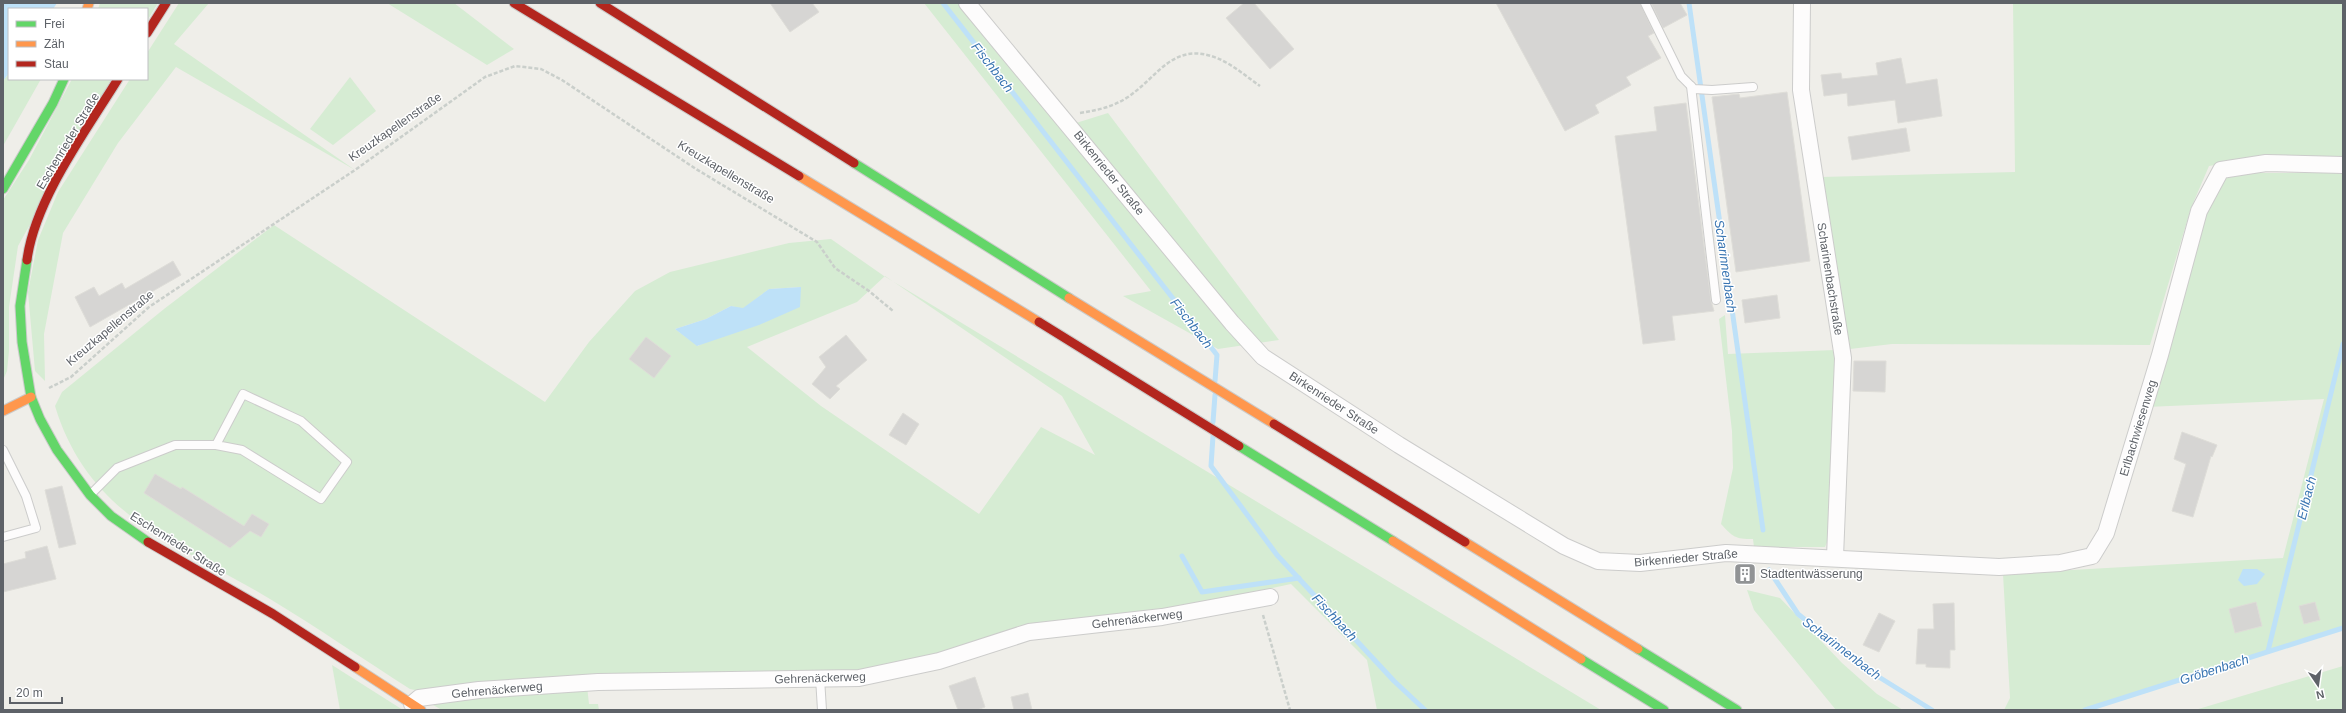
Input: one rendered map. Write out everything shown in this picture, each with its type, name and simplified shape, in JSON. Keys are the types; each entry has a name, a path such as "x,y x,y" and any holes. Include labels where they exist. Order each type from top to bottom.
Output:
{"main road":[{"path":"148,32 166,3"},
{"path":"514,3 1014,306 1664,710"},
{"path":"600,3 1204,381 1737,710"},
{"path":"3,189 53,103 64,80"},
{"name":"Eschenrieder Straße","path":"117,80 52,188 30,243 20,306 22,342 31,397 57,450 90,495 111,516 133,533 273,614 417,707"},
{"path":"3,411 31,397"}],"street":[{"name":"Birkenrieder Straße","path":"967,3 1232,323 1263,357 1399,445 1564,546 1598,561 1640,563 1726,552 1835,557"},
{"name":"Scharinenbachstraße","path":"1802,3 1801,90 1843,358 1835,557"},
{"name":"Erlbachwiesenweg","path":"1835,557 1999,567 2060,563 2092,556 2106,533 2160,355 2199,212 2221,170 2266,163 2343,165"},
{"name":"Gehrenäckerweg","path":"417,707 419,698 479,690 598,682 859,678 939,661 1029,632 1162,617 1264,598"}],"lane":[{"path":"1645,3 1681,76 1693,87 1712,90 1754,87"},
{"path":"1693,87 1716,300"},
{"path":"90,495 117,468 175,445 216,445 242,450 321,499 347,462 301,421 242,394 216,445"},
{"path":"3,450 26,496 36,528 3,537"},
{"path":"820,678 822,710"}],"path":[{"path":"1064,119 1075,114 1107,108 1129,96 1160,67 1175,58 1197,53 1218,58 1260,86"},
{"name":"Kreuzkapellenstraße","path":"31,397 71,377 149,307 342,178 486,77 516,66 541,69 562,80 696,169 817,242 835,268 869,291 893,311"},
{"path":"1264,598 1290,710"}],"green space":[{"path":"100,3 158,3 148,19 148,8 98,8"},
{"path":"179,3 209,3 174,44 355,170 176,67 118,143 63,233 44,334 45,381 35,371 28,292 38,240 58,192 129,80 148,80 148,51"},
{"path":"387,3 454,3 514,49 487,65"},
{"path":"924,3 958,3 1060,128 1108,113 1279,340 1218,349 1123,296 1151,291"},
{"path":"2013,3 2343,3 2343,157 2266,156 2209,166 2191,208 2150,345 1892,344 1850,349 1821,177 2015,172"},
{"path":"8,74 8,80 40,80 3,146 3,81"},
{"path":"350,77 376,111 333,145 310,129"},
{"path":"71,80 110,80 18,246 9,307 9,351 7,371 3,380 3,200 29,160"},
{"path":"2223,173 2343,173 2343,628 2085,710 2004,710 2010,698 2003,574 2283,558 2324,399 2147,407 2203,212"},
{"path":"274,225 545,402 589,342 635,291 670,272 789,243 831,239 885,276 857,302 747,347 821,406 979,514 1041,427 1095,455 1062,396 893,282 1601,710 1377,710 1367,660 1291,584 888,669 420,691 410,689 288,610 171,543 141,524 114,502 90,476 70,444 55,406 62,392 164,309","holes":["801,287 698,346 675,329 706,319 731,306 743,309 769,289"]},
{"path":"1725,315 1728,354 1835,350 1830,535 1825,547 1754,547 1753,539 1738,538 1721,524 1733,468 1732,431 1719,319"},
{"path":"1747,590 1780,598 1842,663 1877,694 1903,710 1836,710 1754,610"},
{"path":"332,665 403,710 340,710"},
{"path":"2343,666 2343,710 2195,710"},
{"path":"587,686 589,704 598,704 599,710 442,710 433,705 439,701"}],"water":[{"path":"3,3 57,3 54,8 8,8 8,74 3,81"},
{"path":"801,287 800,307 759,325 697,346 675,329 706,319 731,306 743,308 769,289"},
{"path":"2243,569 2257,569 2265,574 2257,584 2244,586 2238,580"}],"building":[{"path":"770,3 812,3 819,12 790,32"},
{"path":"1244,3 1254,3 1294,49 1270,69 1226,18"},
{"path":"1496,3 1640,3 1654,33 1648,36 1661,58 1626,77 1631,85 1595,105 1599,113 1565,131"},
{"path":"1651,3 1680,3 1687,15 1663,28"},
{"path":"1901,58 1906,84 1937,79 1942,116 1898,123 1895,100 1848,106 1847,93 1824,96 1821,75 1841,73 1842,79 1878,75 1876,63"},
{"path":"1787,92 1810,261 1736,272 1712,97 1739,94 1740,98"},
{"path":"1686,103 1711,301 1714,311 1672,316 1675,340 1643,344 1615,136 1657,131 1654,107"},
{"path":"1906,128 1910,151 1852,160 1848,137"},
{"path":"173,261 181,275 90,327 75,297 94,287 99,296 122,283 125,289"},
{"path":"1777,295 1780,318 1745,323 1742,300"},
{"path":"846,335 867,360 836,386 840,389 830,399 812,384 826,367 819,357"},
{"path":"646,337 671,356 654,378 629,359"},
{"path":"1854,361 1886,361 1885,392 1853,391"},
{"path":"903,413 919,424 906,445 889,435"},
{"path":"2182,432 2217,445 2212,457 2211,456 2193,517 2172,511 2186,464 2174,459"},
{"path":"155,474 181,489 182,487 244,526 252,514 269,524 261,537 250,531 230,548 144,493"},
{"path":"62,486 76,544 59,548 45,490"},
{"path":"47,546 56,579 3,592 3,564 26,558 25,552"},
{"path":"2256,602 2262,626 2235,633 2229,609"},
{"path":"2315,602 2320,620 2304,624 2299,606"},
{"path":"1954,603 1955,650 1950,650 1950,668 1926,667 1926,664 1916,664 1918,629 1934,629 1933,604"},
{"path":"1879,613 1895,621 1879,652 1863,645"},
{"path":"975,677 985,707 977,710 958,710 949,686"},
{"path":"1028,693 1032,710 1014,710 1011,697"}],"waterway":[{"name":"Fischbach","path":"943,3 1217,355 1215,381"},
{"name":"Scharinnenbach","path":"1689,3 1763,530"},
{"name":"Erlbach","path":"2268,651 2343,344"},
{"name":"Fischbach","path":"1213,422 1215,395"},
{"name":"Fischbach","path":"1213,436 1211,466 1277,555 1394,681 1425,710"},
{"path":"1182,556 1202,592 1299,578"},
{"name":"Scharinnenbach","path":"1769,570 1798,614 1866,669 1932,710"},
{"name":"Gröbenbach","path":"2085,710 2343,628"}],"traffic: fast":[{"path":"3,189 53,103 64,80"},
{"path":"854,163 1069,298"},
{"path":"27,260 20,306 22,342 31,397 40,419 57,450 90,495 111,516 148,542"},
{"path":"1239,446 1393,541"},
{"path":"1638,649 1737,710"},
{"path":"1581,659 1664,710"}],"traffic: slow":[{"path":"87,8 89,3"},
{"path":"799,176 1039,322"},
{"path":"1069,298 1274,424"},
{"path":"3,411 31,397"},
{"path":"1393,541 1581,659"},
{"path":"1465,542 1638,649"},
{"path":"355,667 421,710"}],"traffic: jam":[{"path":"148,31 166,3"},
{"path":"514,3 799,176"},
{"path":"600,3 854,163"},
{"path":"27,260 32,237 40,213 51,190 77,143 117,80"},
{"path":"1039,322 1239,446"},
{"path":"1274,424 1465,542"},
{"path":"148,542 273,614 355,667"}],"place":[{"name":"Stadtentwässerung","path":"1745,574"}]}
